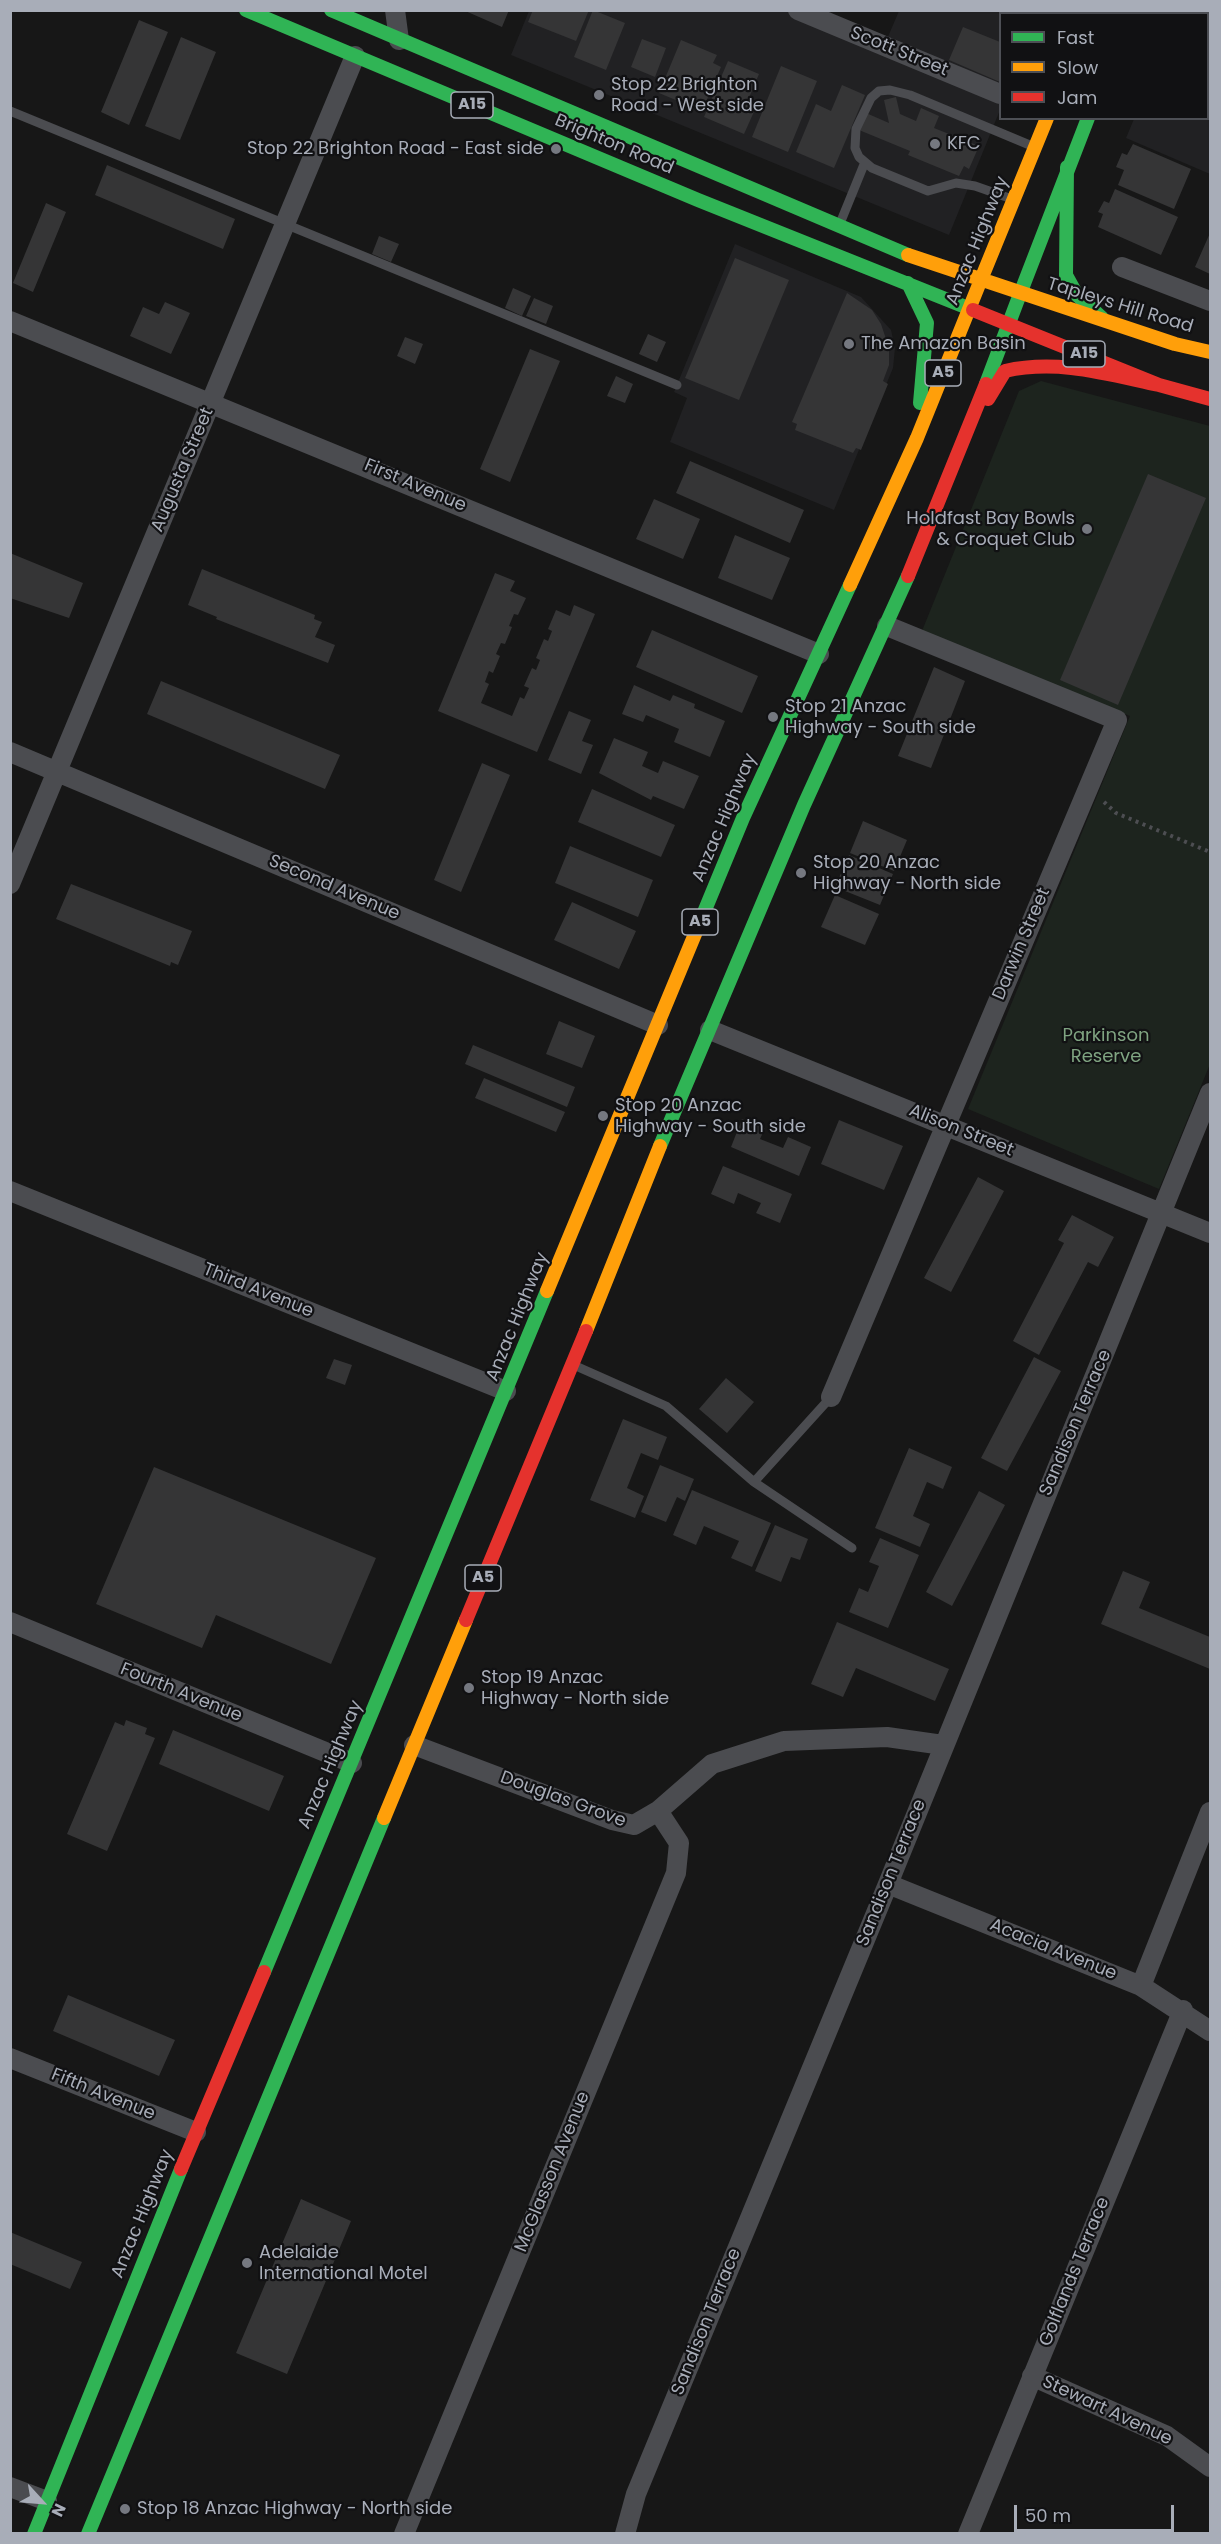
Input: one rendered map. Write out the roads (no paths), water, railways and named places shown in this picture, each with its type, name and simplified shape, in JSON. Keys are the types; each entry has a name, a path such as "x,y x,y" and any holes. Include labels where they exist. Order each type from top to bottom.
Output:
{"main road":[{"name":"Brighton Road","path":"246,10 399,40 928,264 980,282"},
{"name":"Brighton Road","path":"341,27 698,200 970,308"},
{"name":"Anzac Highway","path":"34,2534 196,2132 506,1391 593,1196 657,1025 725,863 748,823 819,654 917,438 1046,120"},
{"path":"1020,294 1067,167 1087,120"},
{"path":"1067,167 1066,275 1077,295 1103,318"},
{"name":"A15","path":"980,282 1020,294"},
{"path":"908,283 927,323 917,438"},
{"name":"Tapleys Hill Road","path":"1020,294 1103,318 1175,344 1210,352"},
{"name":"A5","path":"88,2534 318,1978 343,1912 620,1248 642,1189 804,805 887,626 969,429 1020,294"},
{"name":"A15","path":"970,308 1159,385 1210,399"},
{"path":"969,429 1005,370 1025,365 1059,366 1159,385"},
{"path":"776,830 790,822 804,805"},
{"path":"725,863 739,855"},
{"path":"764,859 772,862 776,872"},
{"path":"619,1206 642,1189"},
{"path":"610,1235 616,1238 620,1248"},
{"path":"322,1931 343,1912"},
{"path":"284,1923 294,1934"},
{"path":"268,1961 287,1958"},
{"path":"308,1966 315,1970 318,1978"}],"street":[{"path":"341,27 358,10"},
{"path":"395,10 399,40"},
{"name":"Scott Street","path":"798,10 999,94"},
{"name":"Augusta Street","path":"10,884 285,223 341,27"},
{"path":"1122,267 1210,301"},
{"name":"First Avenue","path":"10,321 819,654"},
{"name":"Darwin Street","path":"831,1397 1117,720 887,626"},
{"name":"Second Avenue","path":"10,752 657,1025"},
{"name":"Alison Street","path":"710,1030 1210,1233"},
{"name":"Sandison Terrace","path":"625,2534 636,2494 1163,1214 1210,1093"},
{"name":"Third Avenue","path":"12,1195 506,1391"},
{"name":"Fourth Avenue","path":"10,1622 352,1763"},
{"name":"Douglas Grove","path":"414,1745 612,1820 634,1825 658,1811 712,1764 784,1741 887,1737 943,1745"},
{"name":"McGlasson Avenue","path":"404,2534 676,1873 679,1843 658,1811"},
{"path":"1141,1986 1210,1812"},
{"name":"Acacia Avenue","path":"888,1884 1141,1986 1182,2010 1210,2031"},
{"name":"Golflands Terrace","path":"968,2534 1182,2010"},
{"name":"Fifth Avenue","path":"10,2058 196,2132"},
{"name":"Stewart Avenue","path":"1032,2376 1167,2436 1210,2467"},
{"path":"10,2487 47,2501"}],"lane":[{"path":"1014,200 966,184 941,185 928,190 872,168 859,157 855,148 856,129 871,98 879,91 890,90 910,95 1035,147"},
{"path":"10,111 677,385"},
{"path":"839,226 865,162"},
{"path":"571,1364 666,1406 754,1482 852,1548"},
{"path":"754,1482 831,1397"}],"place":[{"name":"Stop 22 Brighton Road - West side","path":"599,95"},
{"name":"KFC","path":"935,144"},
{"name":"Stop 22 Brighton Road - East side","path":"556,149"},
{"name":"The Amazon Basin","path":"849,344"},
{"name":"Holdfast Bay Bowls & Croquet Club","path":"1087,529"},
{"name":"Stop 21 Anzac Highway - South side","path":"773,717"},
{"name":"Stop 20 Anzac Highway - North side","path":"801,873"},
{"name":"Stop 20 Anzac Highway - South side","path":"603,1116"},
{"name":"Stop 19 Anzac Highway - North side","path":"469,1688"},
{"name":"Adelaide International Motel","path":"247,2263"},
{"name":"Stop 18 Anzac Highway - North side","path":"125,2509"}],"park label":[{"name":"Parkinson Reserve","path":"1106,1046"}]}
